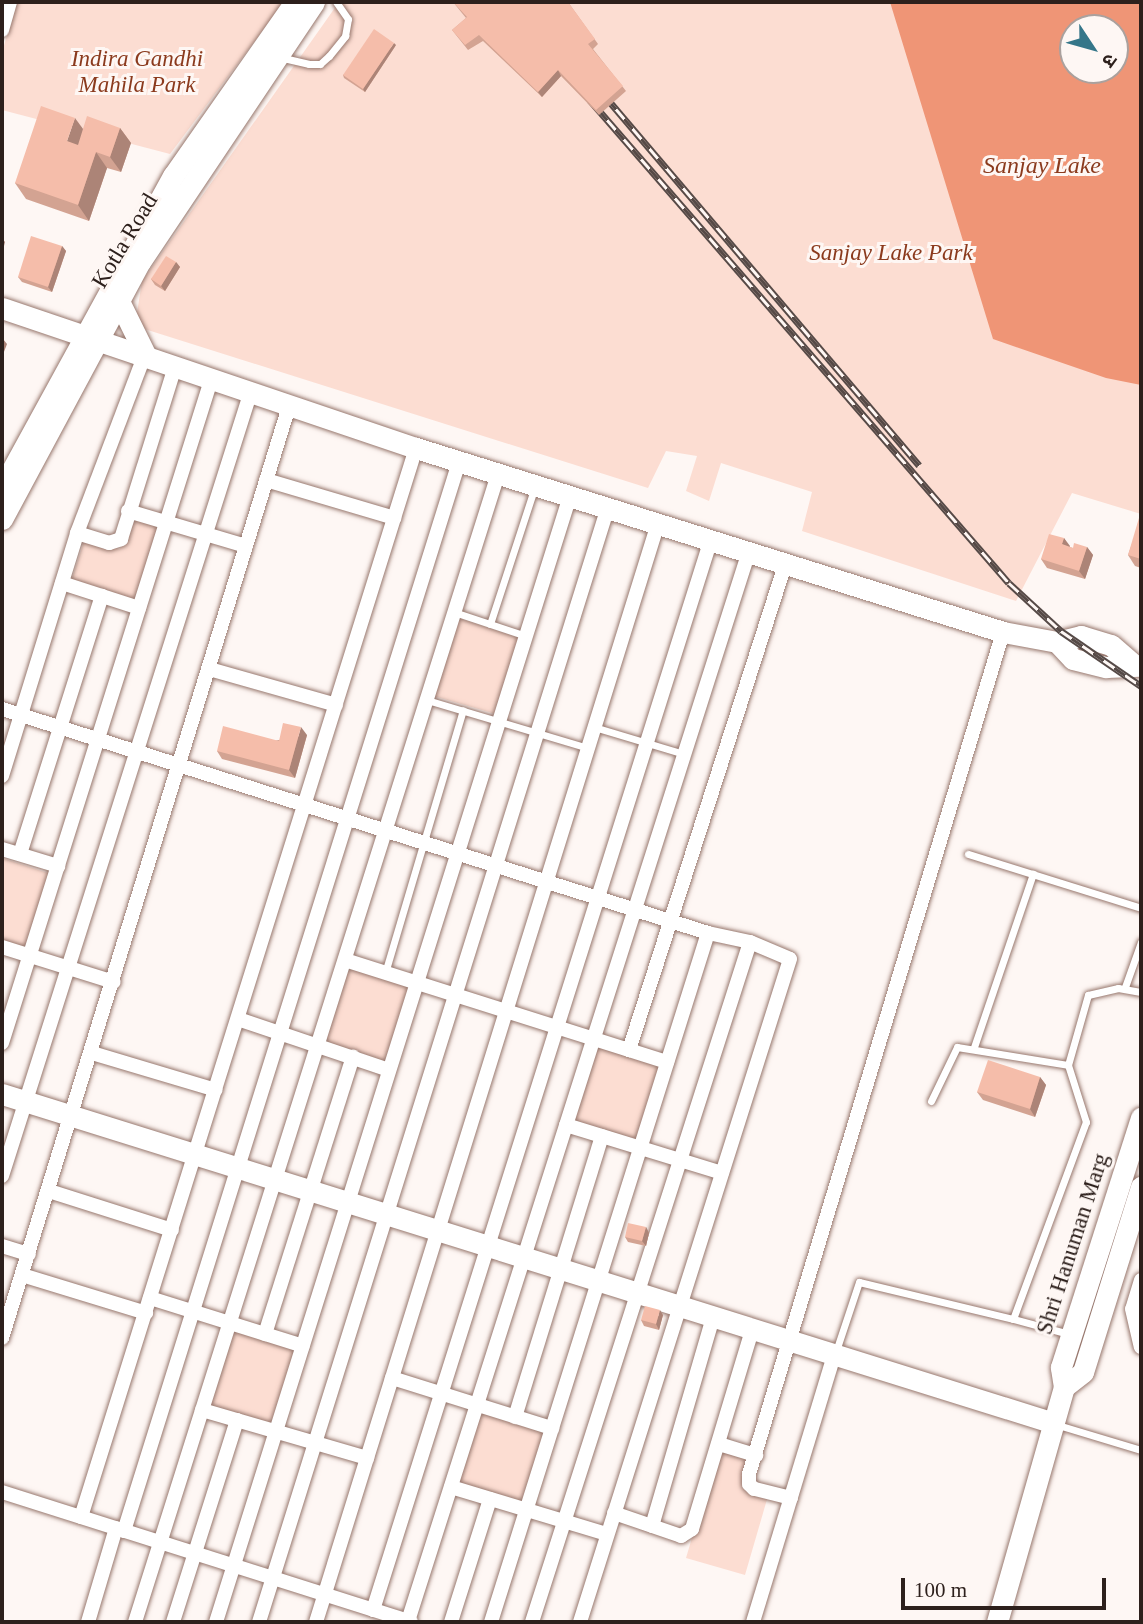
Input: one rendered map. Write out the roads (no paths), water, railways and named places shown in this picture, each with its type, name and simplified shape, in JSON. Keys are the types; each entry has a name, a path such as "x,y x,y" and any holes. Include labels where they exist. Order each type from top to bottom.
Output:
{"street":[{"path":"2,30 10,2"},
{"name":"Kotla Road","path":"2,519 91,335 173,176 295,2"},
{"name":"Kotla Road","path":"2,488 91,335 119,301 175,206 314,2"},
{"path":"2,776 77,533 145,354 119,301"},
{"path":"2,308 91,335 175,367 290,403 415,448 1003,632 1057,642 1081,636 1111,645 1137,666"},
{"path":"77,533 116,543 175,367"},
{"path":"2,1043 212,377"},
{"path":"2,1176 251,391"},
{"path":"2,1338 73,1116 290,403"},
{"path":"81,1517 415,448"},
{"path":"88,1622 193,1311 460,462"},
{"path":"135,1622 498,474"},
{"path":"266,480 394,518"},
{"path":"216,1622 570,496"},
{"path":"258,1622 608,508"},
{"path":"128,511 246,546"},
{"path":"316,1622 658,523"},
{"path":"373,1610 711,539"},
{"path":"2,1492 410,1622 749,551"},
{"path":"629,1050 786,562"},
{"path":"62,583 139,608"},
{"path":"20,854 102,596"},
{"path":"791,1498 754,1489 748,1483 1003,632"},
{"path":"209,669 336,705"},
{"path":"2,709 708,933 750,942 790,959 790,969 678,1306 580,1622"},
{"path":"2,849 58,866"},
{"path":"491,1622 708,933"},
{"path":"532,1622 750,942"},
{"path":"2,947 114,982"},
{"path":"345,960 505,1013 667,1062"},
{"path":"238,1019 389,1070"},
{"path":"92,1053 216,1090"},
{"path":"265,1334 353,1058"},
{"path":"2,1094 1054,1423"},
{"name":"Shri Hanuman Marg","path":"997,1622 1064,1387 1061,1367 1141,1118"},
{"path":"566,1125 722,1173"},
{"path":"515,1416 603,1136"},
{"name":"Shri Hanuman Marg","path":"1064,1387 1083,1372 1141,1187"},
{"path":"49,1191 172,1230"},
{"path":"2,1246 29,1254"},
{"path":"22,1275 145,1313"},
{"path":"1141,1280 1132,1309 1141,1347"},
{"path":"150,1298 303,1346"},
{"path":"652,1526 713,1317"},
{"path":"614,1513 681,1536 692,1529 752,1329"},
{"path":"752,1622 835,1355"},
{"path":"392,1378 552,1428"},
{"path":"202,1410 367,1458"},
{"path":"173,1622 237,1420"},
{"path":"719,1444 756,1455"},
{"path":"451,1487 607,1535"},
{"path":"451,1622 490,1499"}],"lane":[{"path":"276,57 309,64 329,56 345,36 348,19 336,2"},
{"path":"490,624 535,485"},
{"path":"454,612 526,636"},
{"path":"427,699 588,748"},
{"path":"384,973 463,710"},
{"path":"594,727 684,754"},
{"path":"968,854 1141,908"},
{"path":"974,1047 1033,874"},
{"path":"1125,987 1141,942"},
{"path":"1013,1320 1086,1122 1068,1065 1088,995 1125,987 1141,992"},
{"path":"931,1101 951,1053 957,1046 1068,1065"},
{"path":"835,1355 859,1282 1071,1335"},
{"path":"1054,1423 1141,1450"}],"water":[{"name":"Sanjay Lake","path":"890,2 1141,2 1141,385 1106,378 993,339"}],"railway":[{"path":"599,89 919,465"},
{"path":"590,100 1009,583 1061,631 1141,686"}],"park label":[{"name":"Indira Gandhi Mahila Park","path":"137,72"},
{"name":"Sanjay Lake Park","path":"891,253"}]}
